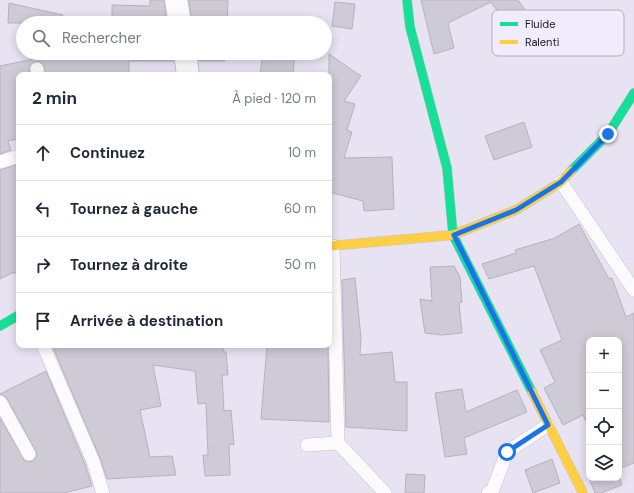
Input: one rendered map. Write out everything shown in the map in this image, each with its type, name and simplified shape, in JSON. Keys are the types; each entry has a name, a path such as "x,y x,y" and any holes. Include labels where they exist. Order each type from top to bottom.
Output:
{"street":[{"path":"176,0 179,16"},
{"path":"407,0 410,27 447,168 454,235 583,493"},
{"path":"185,60 187,72"},
{"path":"332,246 454,235 516,210 561,182 608,134 634,93"},
{"path":"0,326 16,317"}],"lane":[{"path":"0,162 16,157"},
{"path":"561,182 634,290"},
{"path":"332,274 338,443 386,493"},
{"path":"44,348 93,461 103,493"},
{"path":"0,402 29,454"},
{"path":"488,493 493,489 507,452 548,425"},
{"path":"307,445 338,443"}],"building":[{"path":"150,0 164,0 166,16 112,16 112,5 150,6"},
{"path":"189,0 228,0 227,16 191,16"},
{"path":"421,0 518,0 525,10 497,10 491,2 448,23 454,48 434,54"},
{"path":"335,2 355,4 352,29 332,26"},
{"path":"9,3 63,15 16,16 16,23 8,23"},
{"path":"332,56 361,76 344,101 355,104 347,130 352,132 344,158 392,157 394,209 364,211 363,201 332,193 332,72 329,72 329,60 332,60"},
{"path":"29,60 174,61 129,61 129,72 45,72 43,64 39,61 32,63 29,67 30,72 16,72 16,140 8,141 11,150 0,154 0,66"},
{"path":"199,60 225,60 225,61"},
{"path":"262,60 294,60 293,72 260,72"},
{"path":"524,122 532,147 494,160 485,136"},
{"path":"16,165 16,273 12,273 0,279 0,170"},
{"path":"579,224 609,279 612,278 626,317 634,313 634,463 622,468 622,337 586,337 586,422 583,415 563,425 544,388 555,382 540,350 562,340 534,266 489,279 482,264 516,253 515,250 555,238"},
{"path":"454,266 460,277 462,302 459,303 462,333 442,335 425,333 420,299 432,301 430,267"},
{"path":"355,278 361,338 360,355 392,352 395,382 407,382 407,431 346,427 342,280"},
{"path":"53,348 223,348 224,352 226,352 228,375 222,375 224,411 231,410 234,445 229,444 230,475 205,476 203,455 208,455 206,403 198,404 195,371 153,365 161,406 140,410 150,457 172,456 176,475 107,479 100,458"},
{"path":"267,348 328,348 329,422 261,419"},
{"path":"46,371 85,464 92,486 64,493 0,493 0,418 25,461 33,461 37,454 7,398 0,394"},
{"path":"462,389 466,412 517,390 527,412 464,438 467,454 445,457 435,393"},
{"path":"552,459 560,483 533,493 525,470"},
{"path":"406,474 425,475 424,493 405,493"},
{"path":"590,481 621,481 622,485 601,493 595,493"}],"traffic: fast":[{"path":"407,0 410,27 447,168 453,235 532,392"},
{"path":"571,171 608,134 634,93"},
{"path":"0,326 16,317"}],"traffic: slow":[{"path":"332,246 453,235 516,210 561,182 571,171"},
{"path":"532,392 583,493"}],"route":[{"path":"507,452 548,425 454,235 516,210 561,182 608,134"}]}
